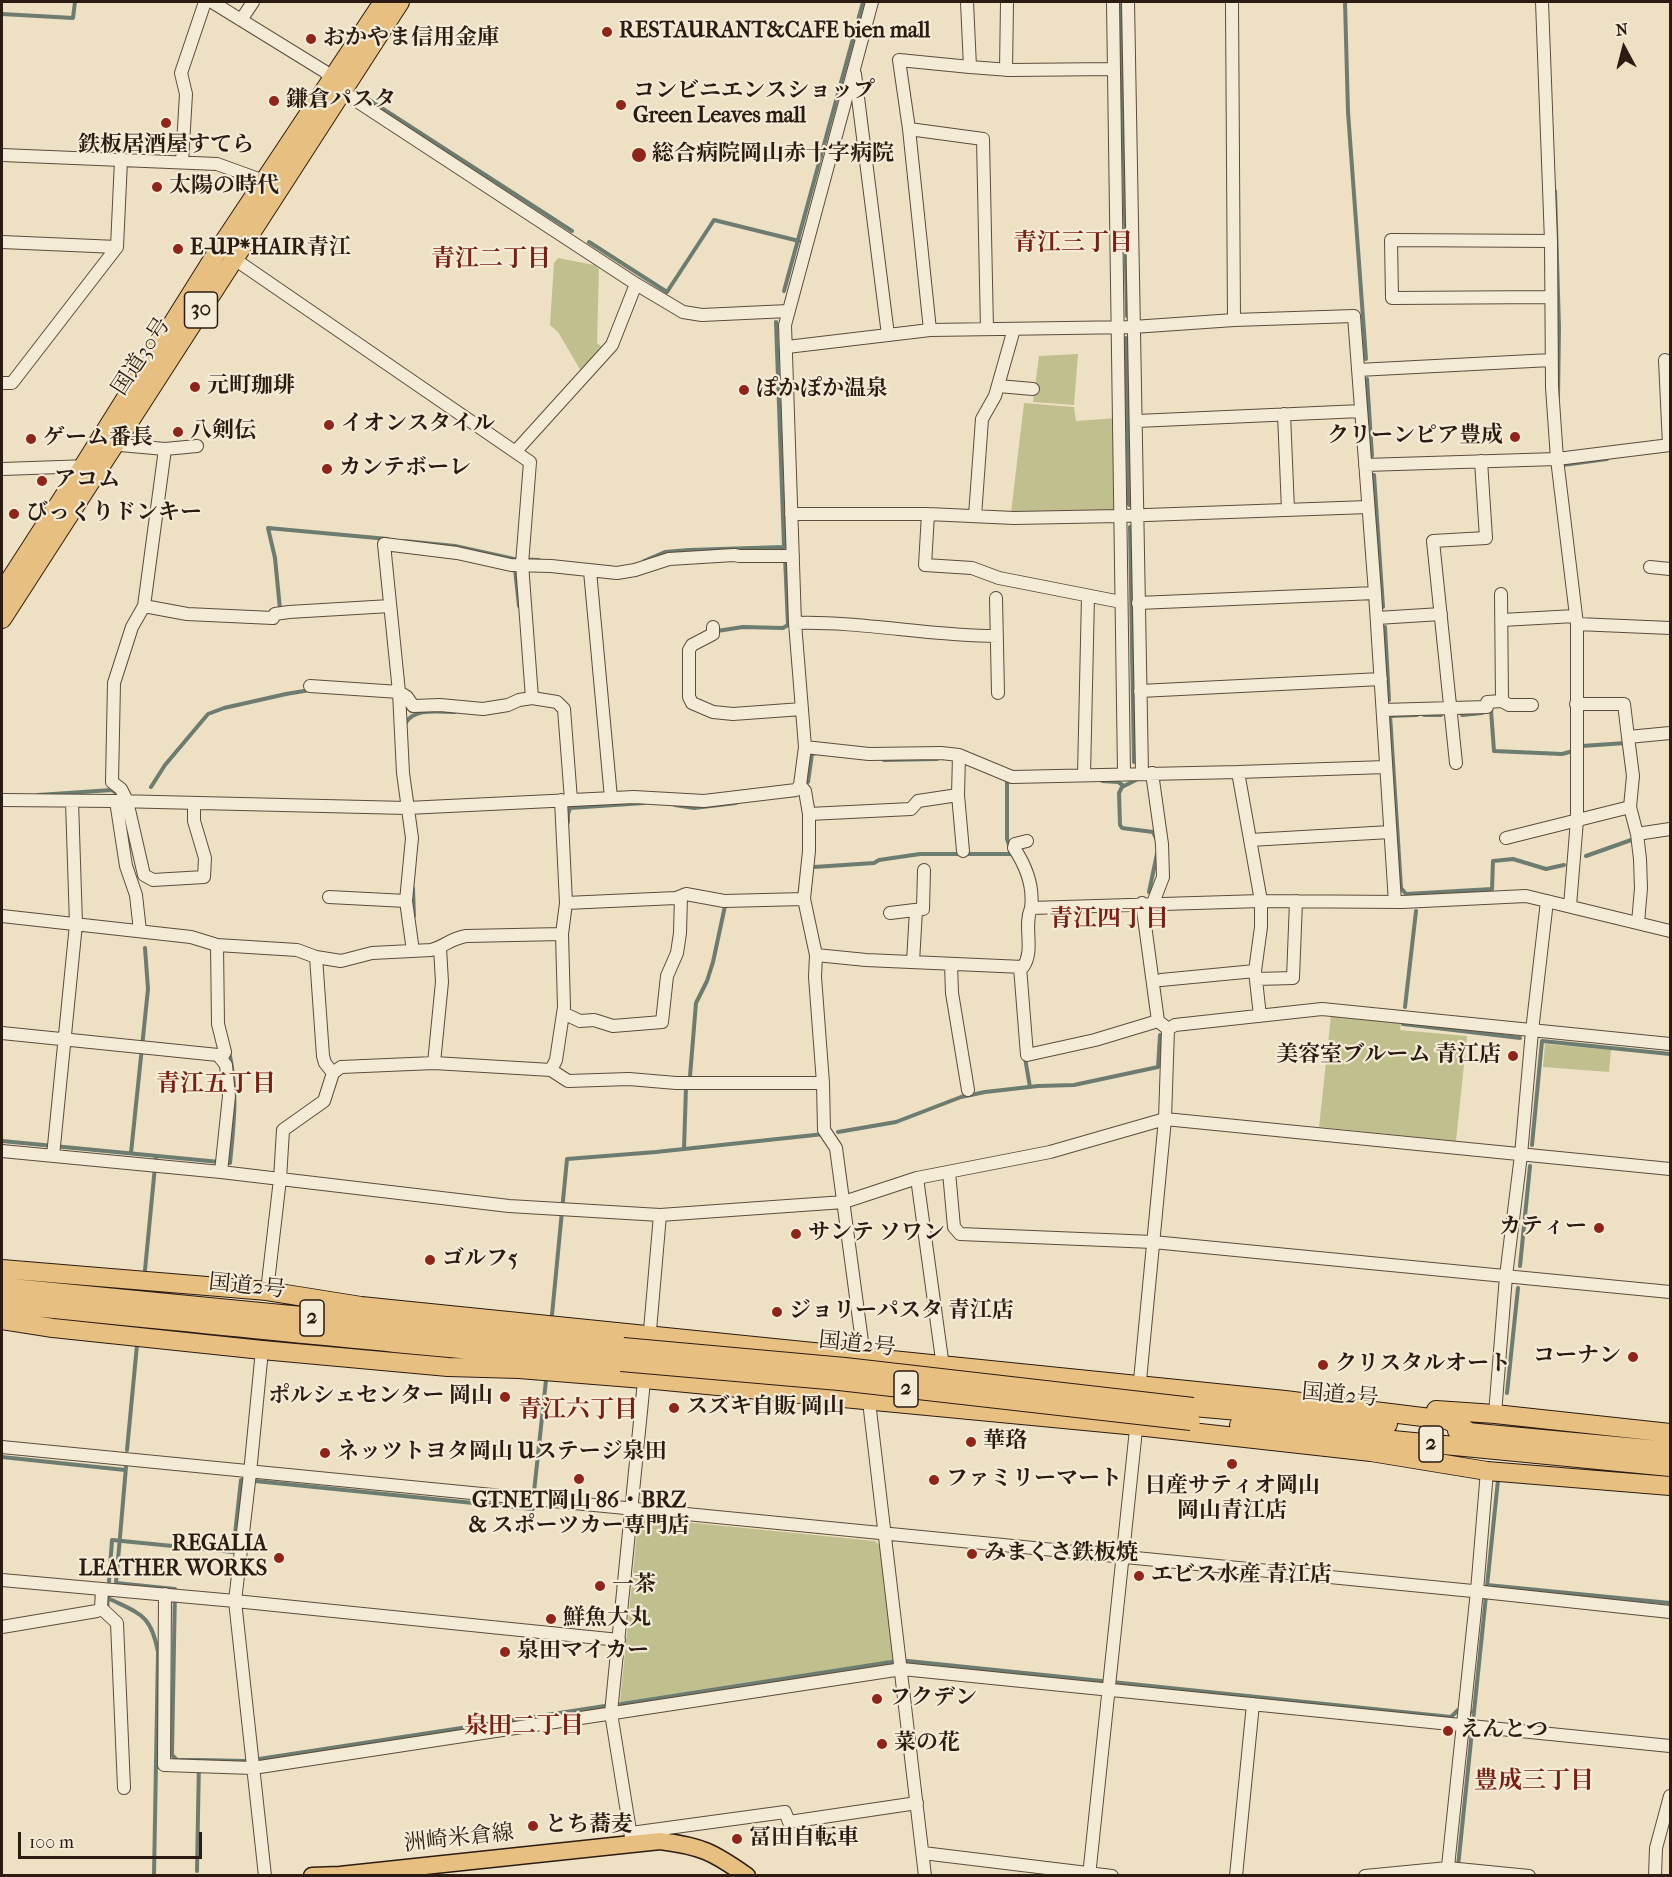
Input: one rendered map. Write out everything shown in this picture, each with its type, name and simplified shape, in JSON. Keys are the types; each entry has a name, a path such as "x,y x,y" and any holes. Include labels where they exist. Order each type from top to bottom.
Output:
{"highway":[{"name":"国道30号","path":"2,619 106,443 337,84 383,2"},
{"name":"国道30号","path":"227,255 264,181 400,2"},
{"name":"国道30号","path":"2,592 92,466"},
{"path":"2,1269 267,1291 361,1306 649,1337 1285,1400 1447,1419 1468,1431"},
{"name":"国道2号","path":"2,1287 622,1354 839,1381 1192,1414 1671,1468"},
{"path":"76,1294 163,1292 310,1306 361,1306"},
{"name":"国道2号","path":"2,1304 487,1352 622,1354"},
{"path":"2,1320 53,1328 262,1350 448,1367 519,1369 644,1379 1137,1426 1371,1452 1430,1455 1600,1471 1671,1468"},
{"path":"350,1337 376,1349 477,1361 519,1369"},
{"path":"1285,1400 1495,1414 1671,1433"},
{"name":"国道2号","path":"1192,1414 1468,1431 1671,1451"},
{"name":"2","path":"1371,1452 1487,1471 1671,1486"}],"main road":[{"name":"洲崎米倉線","path":"312,1875 340,1875 631,1838 701,1848 747,1875"}],"street":[{"path":"182,162 186,94 182,73 205,2"},
{"path":"212,2 324,71 352,98 636,285 683,312 702,315 788,311"},
{"path":"241,20 253,2"},
{"path":"2,800 407,808 611,798 704,801 796,789 800,785 806,747 788,556 791,514 785,325 872,2"},
{"path":"967,2 970,67"},
{"path":"1006,69 1007,2"},
{"path":"1113,2 1124,774"},
{"path":"1089,1874 1137,1426 1165,1119 1163,1025 1148,903 1163,877 1162,844 1147,773 1140,690 1128,2"},
{"path":"1232,2 1234,320"},
{"path":"1542,2 1551,241 1551,360 1579,622 1580,704 1577,820 1570,906"},
{"path":"930,330 909,129 899,60 1006,69 1114,69"},
{"path":"854,67 888,335"},
{"path":"909,129 983,139 987,329"},
{"path":"2,156 217,164 264,181"},
{"path":"2,383 12,383 117,247 121,160"},
{"path":"1551,241 1391,240 1392,298 1551,297"},
{"path":"2,242 117,247"},
{"path":"227,255 530,462 519,563 529,698"},
{"path":"516,451 612,345 636,285"},
{"path":"787,347 930,330 1133,327 1234,320 1354,316 1377,618 1395,902"},
{"path":"975,516 982,419 995,396 1014,329"},
{"path":"1358,370 1551,360"},
{"path":"1365,465 1561,458 1670,445 1665,360"},
{"path":"998,386 1033,389"},
{"path":"1137,421 1361,411"},
{"path":"1284,414 1288,510"},
{"path":"106,443 165,449 197,446"},
{"path":"140,931 136,895 126,866 121,789 112,782 114,683 132,627 144,606 165,449"},
{"path":"1456,763 1433,541 1486,538 1481,461"},
{"path":"2,469 92,466"},
{"path":"791,514 928,514 1014,518 1368,507"},
{"path":"928,514 925,565 972,568 999,579 1121,602"},
{"path":"413,951 406,901 412,838 403,773 399,696 384,544 590,572 616,573 635,570 669,559 686,557 788,556"},
{"path":"1650,567 1671,569"},
{"path":"590,572 611,798"},
{"path":"1138,603 1375,593"},
{"path":"1501,594 1502,701"},
{"path":"1084,775 1088,596"},
{"path":"996,598 998,693"},
{"path":"144,606 187,614 273,618 275,614 289,612 390,606"},
{"path":"1377,618 1441,614"},
{"path":"1502,620 1671,628"},
{"path":"795,623 831,622 959,636 997,636"},
{"path":"713,627 713,634 692,645 689,650 689,697 692,703 713,712 733,714 802,708"},
{"path":"1140,690 1381,678"},
{"path":"310,686 407,697 412,706 440,705 483,709 508,705 529,698 557,702 564,709 566,903 562,933 563,1013 556,1060 551,1070"},
{"path":"1383,710 1487,707 1486,702 1502,701 1509,705 1532,705"},
{"path":"1580,704 1624,704 1633,776 1630,807 1638,837 1641,888 1638,923"},
{"path":"1628,740 1671,733"},
{"path":"806,747 868,754 941,753 1012,777 1386,767"},
{"path":"958,759 958,795 963,851"},
{"path":"1238,771 1261,901 1261,927 1255,975 1260,1016"},
{"path":"800,785 805,791 809,814 809,851 804,899 816,955 815,977 824,1130 836,1148 844,1202 865,1358 868,1400 925,1875"},
{"path":"809,814 911,809 918,801 958,795"},
{"path":"54,1149 76,924 72,801"},
{"path":"121,801 144,875 153,880 204,877 205,858 194,821 194,804"},
{"path":"1506,838 1630,807"},
{"path":"1638,837 1671,829"},
{"path":"1250,840 1390,832"},
{"path":"816,955 866,960 1023,967 1028,959 1028,915 1032,898 1025,865 1014,848 1015,844 1027,841"},
{"path":"890,913 922,909 924,870"},
{"path":"566,903 686,894 724,901 804,899"},
{"path":"563,1013 580,1021 594,1020 613,1026 662,1022 667,976 677,953 681,896"},
{"path":"1031,908 1261,901 1395,902 1526,896 1671,931"},
{"path":"329,897 406,901"},
{"path":"1161,980 1255,975 1293,978 1296,901"},
{"path":"1495,1414 1506,1276 1547,901"},
{"path":"913,962 915,910"},
{"path":"2,916 191,937 217,945 297,950 340,962 372,953 441,952"},
{"path":"434,1063 442,982 441,952 452,939 466,936 562,933"},
{"path":"217,945 218,1023 225,1052 221,1059"},
{"path":"316,957 323,1056 325,1063 333,1073"},
{"path":"951,964 952,993 968,1090"},
{"path":"1020,967 1027,1055 1163,1025 1322,1010 1671,1044"},
{"path":"2,1033 218,1056 226,1065 229,1096 221,1166"},
{"path":"267,1291 280,1179 283,1130 324,1101 333,1073 341,1066 434,1063 551,1070 568,1081 629,1079 676,1083 823,1083"},
{"path":"2,1151 54,1149 155,1166 221,1166 280,1179 509,1206 660,1215 844,1202 916,1178 1050,1152 1165,1119 1671,1169"},
{"path":"949,1172 954,1227 960,1234 1153,1242 1671,1292"},
{"path":"916,1178 944,1366"},
{"path":"660,1215 611,1713 631,1838 785,1812 789,1822 917,1803"},
{"path":"262,1350 235,1601 265,1875"},
{"path":"2,1447 1671,1612"},
{"path":"1453,1870 1467,1719 1483,1592 1487,1471"},
{"path":"2,1580 619,1640"},
{"path":"104,1611 106,1590"},
{"path":"172,1595 164,1765 253,1768 611,1713 901,1664 1109,1684 1253,1704 1467,1719 1671,1746"},
{"path":"2,1627 104,1611 117,1623 124,1788"},
{"path":"1236,1875 1253,1704"},
{"path":"1655,1875 1656,1848 1671,1796"},
{"path":"923,1853 1112,1875"},
{"path":"1365,1875 1453,1870 1529,1875"}],"green space":[{"path":"558,258 594,265 599,269 597,343 602,347 581,371 558,332 550,325 554,263"},
{"path":"1078,354 1074,405 1033,402 1039,356"},
{"path":"1024,403 1074,407 1076,421 1116,418 1117,507 1112,512 1011,513"},
{"path":"1331,1016 1401,1023 1400,1030 1467,1036 1456,1141 1319,1127"},
{"path":"1545,1044 1611,1050 1609,1072 1543,1067"},
{"path":"644,1518 875,1541 880,1546 894,1660 620,1702 638,1522"}],"waterway":[{"path":"2,14 73,18 75,2"},
{"path":"784,291 863,2"},
{"path":"1345,2 1348,112 1366,359"},
{"path":"1121,5 1127,316"},
{"path":"363,96 572,231"},
{"path":"1555,191 1559,328 1558,397"},
{"path":"589,242 667,292 714,220 799,241"},
{"path":"776,322 784,546"},
{"path":"1126,338 1129,505"},
{"path":"1367,379 1372,456"},
{"path":"1563,465 1607,459"},
{"path":"1374,475 1383,607"},
{"path":"1130,527 1134,762"},
{"path":"280,609 275,558 268,528 388,539"},
{"path":"404,541 455,546 514,559 539,560"},
{"path":"644,561 665,552 784,547"},
{"path":"717,631 743,627 783,628 788,625 785,557"},
{"path":"515,569 519,606"},
{"path":"1385,627 1389,700"},
{"path":"151,787 165,765 208,714 224,708 310,690"},
{"path":"1489,711 1491,710 1494,751 1562,754 1573,751"},
{"path":"405,724 414,715 421,713 455,712"},
{"path":"1462,715 1482,713"},
{"path":"1390,715 1401,888 1406,894 1492,889 1493,861 1513,859 1546,869 1564,865"},
{"path":"1390,716 1417,715"},
{"path":"1424,715 1441,715"},
{"path":"1582,746 1626,743"},
{"path":"808,782 812,754 817,753"},
{"path":"884,760 937,759"},
{"path":"1007,780 1007,839 1010,848"},
{"path":"1136,780 1122,787 1119,793 1120,825 1122,828 1153,832 1156,838"},
{"path":"1102,781 1118,782 1124,786"},
{"path":"38,795 112,790 115,792"},
{"path":"568,822 570,808 644,803"},
{"path":"675,805 694,808 736,803"},
{"path":"1586,856 1634,839"},
{"path":"814,867 874,863 879,860 920,854 1013,854"},
{"path":"1149,892 1157,854"},
{"path":"413,888 414,916"},
{"path":"690,1076 696,1003 713,962 725,906"},
{"path":"1405,1007 1416,911"},
{"path":"131,1153 148,989 145,948"},
{"path":"1403,1024 1520,1038"},
{"path":"838,1132 896,1122 961,1097 985,1092 1038,1086 1074,1085 1158,1067 1160,1035"},
{"path":"1532,1145 1542,1041 1670,1054"},
{"path":"2,1141 230,1163 234,1093 229,1051"},
{"path":"1025,1058 1030,1087"},
{"path":"684,1149 686,1087"},
{"path":"552,1315 567,1159 824,1134"},
{"path":"145,1270 156,1156"},
{"path":"1520,1266 1530,1166"},
{"path":"1507,1393 1518,1288"},
{"path":"127,1450 137,1345"},
{"path":"534,1492 546,1380"},
{"path":"2,1457 125,1470"},
{"path":"126,1467 116,1583 175,1589 172,1755 177,1760 199,1760 197,1871"},
{"path":"107,1610 112,1540 233,1552 241,1480 243,1480"},
{"path":"1457,1876 1498,1480"},
{"path":"255,1481 533,1509 533,1507"},
{"path":"1487,1585 1670,1603"},
{"path":"108,1598 136,1612 148,1622 158,1652 154,1875"},
{"path":"621,1704 908,1661 1451,1717 1458,1710 1474,1712"},
{"path":"259,1759 605,1706"},
{"path":"199,1760 246,1761"}],"place":[{"name":"RESTAURANT&CAFE bien mall","path":"607,32"},
{"name":"おかやま信用金庫","path":"311,39"},
{"name":"鎌倉パスタ","path":"274,101"},
{"name":"コンビニエンスショップ Green Leaves mall","path":"621,105"},
{"name":"鉄板居酒屋すてら","path":"166,123"},
{"name":"総合病院岡山赤十字病院","path":"639,155"},
{"name":"太陽の時代","path":"157,187"},
{"name":"E-UP*HAIR青江","path":"178,249"},
{"name":"元町珈琲","path":"195,387"},
{"name":"ぽかぽか温泉","path":"744,390"},
{"name":"イオンスタイル","path":"329,425"},
{"name":"八剣伝","path":"178,432"},
{"name":"クリーンピア豊成","path":"1515,437"},
{"name":"ゲーム番長","path":"31,439"},
{"name":"カンテボーレ","path":"327,469"},
{"name":"アコム","path":"42,481"},
{"name":"びっくりドンキー","path":"14,514"},
{"name":"美容室ブルーム 青江店","path":"1513,1056"},
{"name":"カティー","path":"1599,1228"},
{"name":"サンテ ソワン","path":"796,1234"},
{"name":"ゴルフ5","path":"430,1260"},
{"name":"ジョリーパスタ 青江店","path":"777,1312"},
{"name":"コーナン","path":"1633,1357"},
{"name":"クリスタルオート","path":"1323,1365"},
{"name":"ポルシェセンター 岡山","path":"505,1397"},
{"name":"スズキ自販 岡山","path":"674,1408"},
{"name":"華珞","path":"971,1442"},
{"name":"ネッツトヨタ岡山 Uステージ泉田","path":"325,1453"},
{"name":"日産サティオ岡山 岡山青江店","path":"1232,1464"},
{"name":"GTNET岡山 86・BRZ & スポーツカー専門店","path":"579,1479"},
{"name":"ファミリーマート","path":"934,1480"},
{"name":"みまくさ鉄板焼","path":"972,1554"},
{"name":"REGALIA LEATHER WORKS","path":"279,1558"},
{"name":"エビス水産 青江店","path":"1139,1576"},
{"name":"一茶","path":"600,1586"},
{"name":"鮮魚大丸","path":"551,1619"},
{"name":"泉田マイカー","path":"505,1652"},
{"name":"フクデン","path":"877,1699"},
{"name":"えんとつ","path":"1448,1731"},
{"name":"菜の花","path":"882,1744"},
{"name":"とち蕎麦","path":"533,1826"},
{"name":"冨田自転車","path":"737,1839"}],"district":[{"name":"青江三丁目","path":"1073,244"},
{"name":"青江二丁目","path":"491,260"},
{"name":"青江四丁目","path":"1109,920"},
{"name":"青江五丁目","path":"216,1085"},
{"name":"青江六丁目","path":"578,1411"},
{"name":"泉田二丁目","path":"524,1727"},
{"name":"豊成三丁目","path":"1534,1782"}]}
